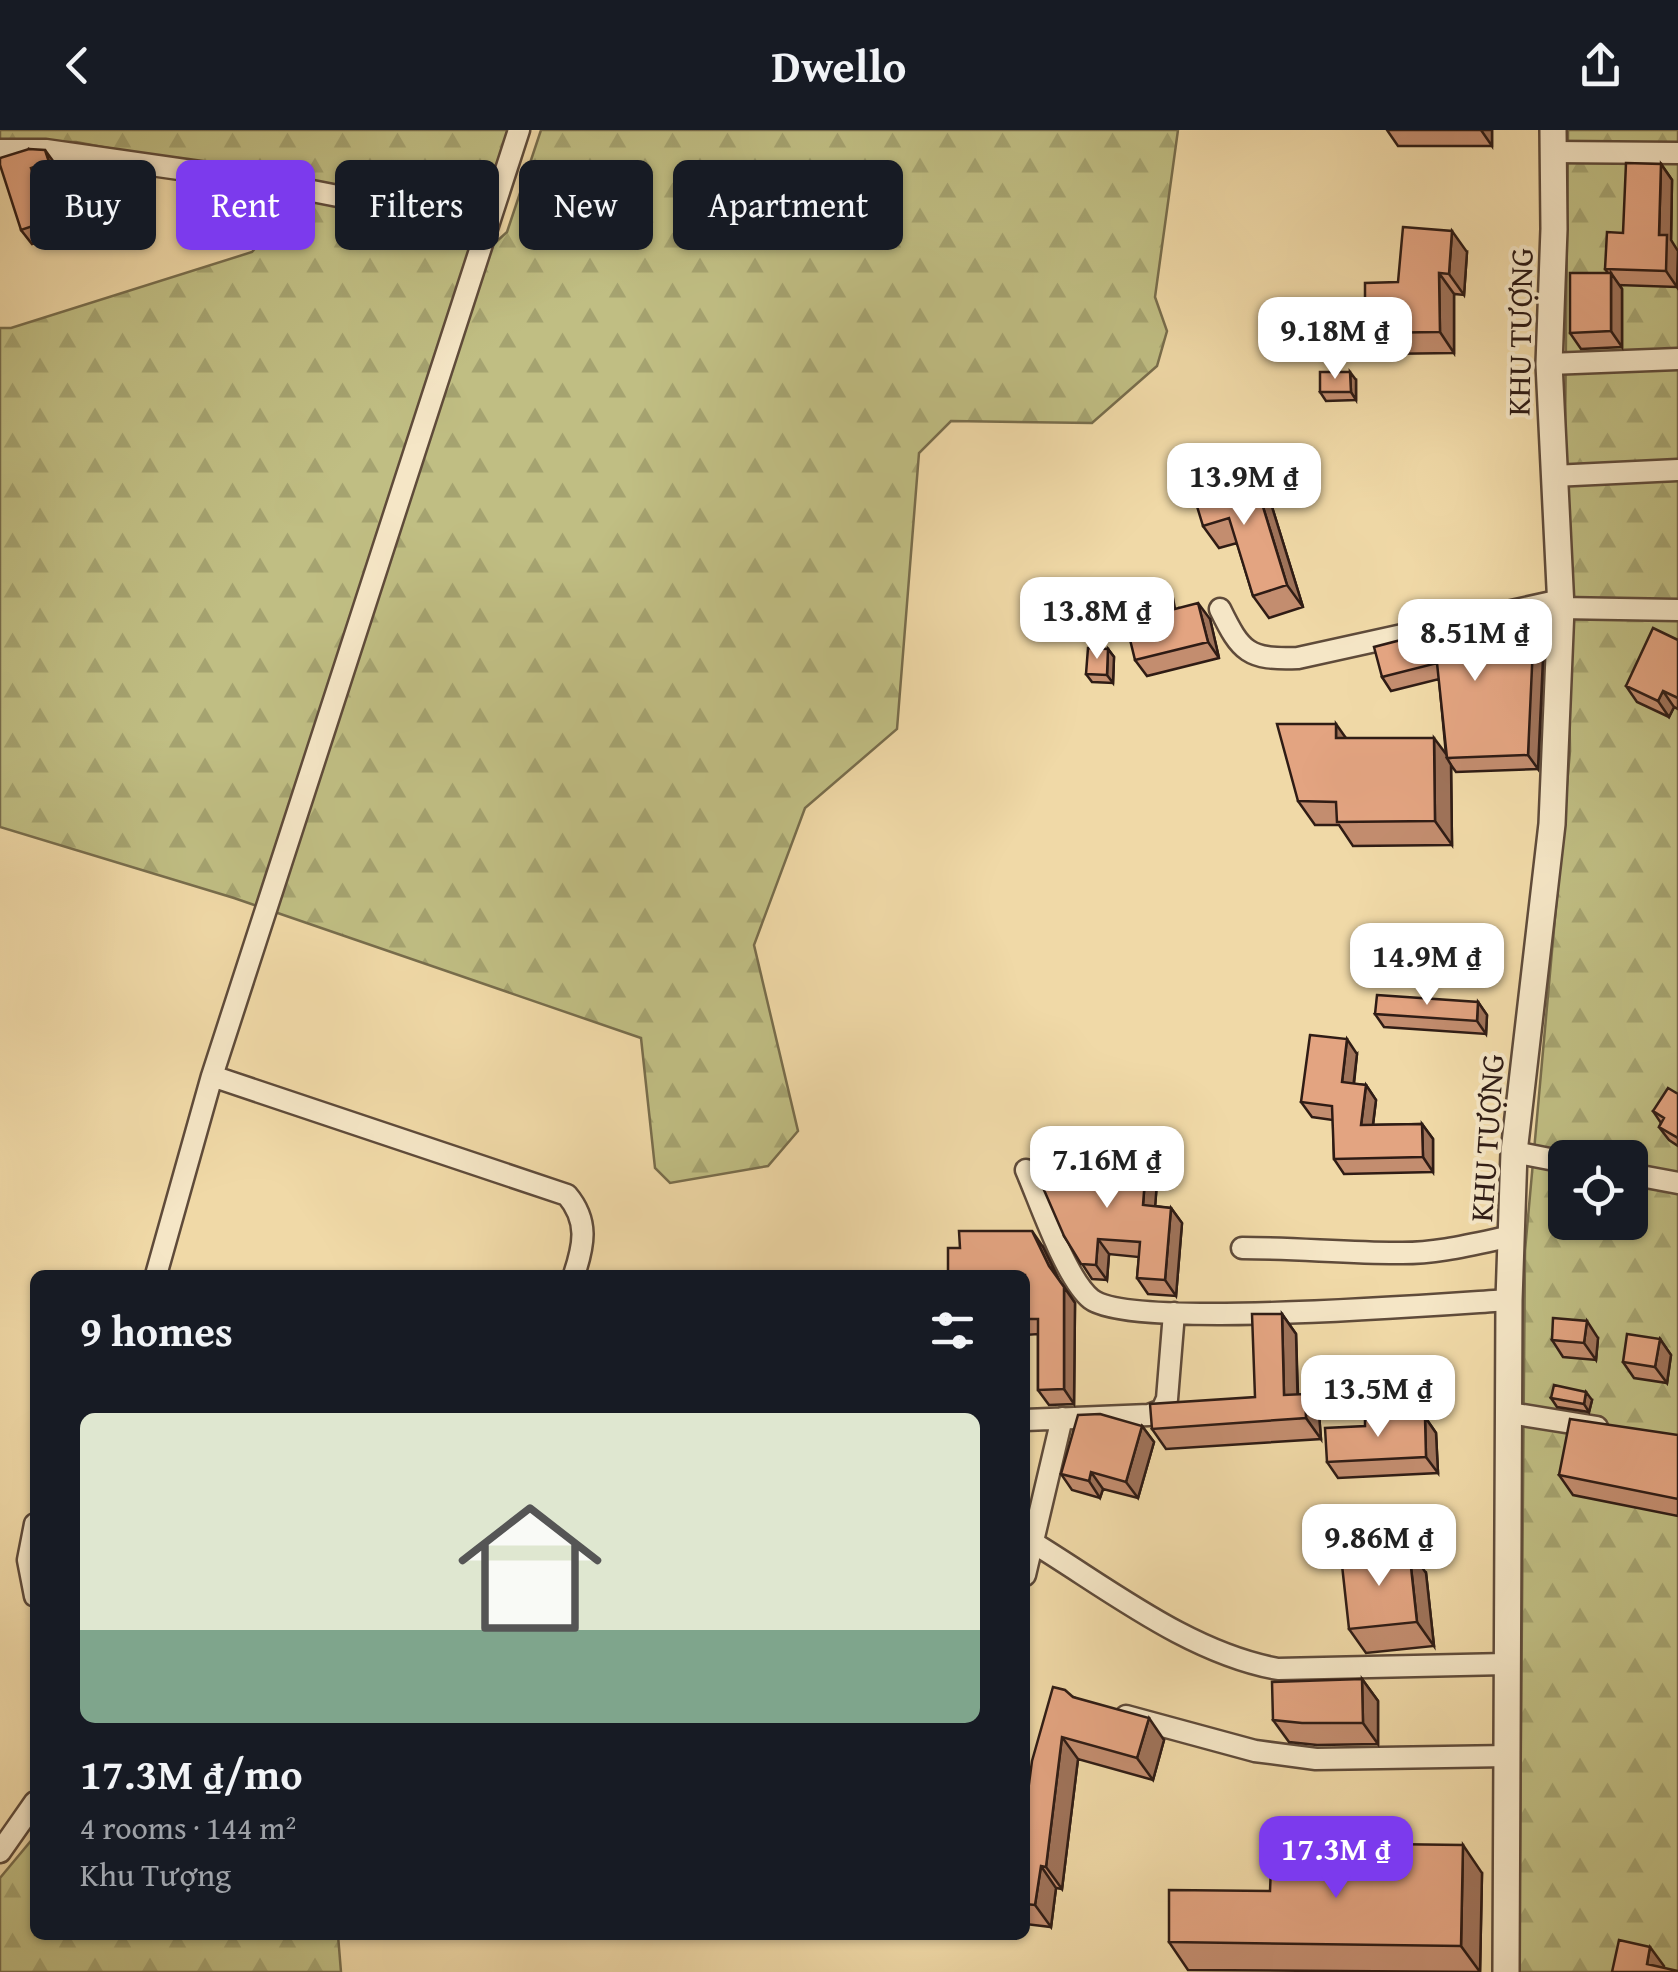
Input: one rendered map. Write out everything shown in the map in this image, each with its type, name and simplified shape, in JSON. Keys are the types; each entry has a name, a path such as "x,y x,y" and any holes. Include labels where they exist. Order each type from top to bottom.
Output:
{"street":[{"path":"499,188 519,130"},
{"path":"1553,141 1678,154"},
{"name":"KHU TƯỢNG","path":"1506,1972 1509,1300 1514,1152 1552,824 1561,604 1549,364 1553,141"},
{"path":"0,150 46,150 335,195"},
{"path":"157,1270 212,1076 478,250"},
{"path":"1549,364 1678,359"},
{"path":"1553,476 1678,470"},
{"path":"1220,609 1236,642 1252,656 1269,659 1298,658 1561,604 1678,610"},
{"path":"212,1076 567,1195 576,1206 584,1232 575,1270"},
{"path":"1514,1152 1548,1159"},
{"path":"1026,1170 1076,1283 1093,1300 1110,1308 1174,1313 1320,1312 1509,1300"},
{"path":"1648,1177 1678,1182"},
{"path":"1242,1248 1398,1253 1446,1250 1512,1236"},
{"path":"1030,1420 1149,1415 1162,1410 1168,1399 1174,1313"},
{"path":"1510,1413 1622,1431"},
{"path":"1030,1551 1062,1418"},
{"path":"1032,1542 1145,1612 1248,1664 1278,1669 1506,1664"},
{"path":"1110,1711 1254,1751 1316,1758 1508,1756"},
{"path":"0,1852 30,1809"}],"green space":[{"path":"0,130 508,130 498,160 335,160 335,191 315,187 315,160 176,161 76,142 0,142"},
{"path":"541,130 1178,130 1155,297 1167,331 1157,366 1092,423 951,421 919,453 897,729 805,808 754,945 798,1131 768,1166 670,1183 655,1168 641,1038 234,898 0,827 0,328 11,328 254,250 315,250 315,200 335,204 335,250 499,250 499,239 507,232 519,196 519,250 653,250 653,160 531,160"},
{"path":"1568,130 1678,130 1678,1972 1519,1972 1525,1251 1570,751 1565,438"},
{"path":"30,1842 30,1940 338,1940 341,1972 0,1972 0,1878"}],"building":[{"path":"29,149 45,150 48,160 30,160 30,227 21,230 0,158"},
{"path":"1626,163 1661,164 1659,235 1667,235 1666,271 1605,269 1607,232 1623,233"},
{"path":"1403,227 1452,231 1449,274 1439,273 1440,332 1365,333 1365,283 1398,282"},
{"path":"1570,273 1611,273 1611,331 1570,333"},
{"path":"1320,372 1350,372 1351,392 1320,392"},
{"path":"1252,471 1287,585 1253,596 1229,518 1203,526 1192,490"},
{"path":"1173,598 1175,609 1198,603 1208,642 1135,660 1123,611"},
{"path":"1531,619 1528,755 1447,758 1437,663 1382,677 1374,647 1447,628"},
{"path":"1653,628 1678,640 1678,698 1663,691 1658,701 1626,686"},
{"path":"1088,648 1108,649 1107,675 1086,674"},
{"path":"1277,724 1336,724 1336,738 1434,738 1435,821 1337,822 1336,802 1298,801"},
{"path":"1377,995 1478,1002 1477,1021 1375,1014"},
{"path":"1310,1035 1347,1039 1342,1082 1366,1085 1361,1125 1422,1124 1423,1157 1334,1159 1332,1106 1301,1102"},
{"path":"1668,1088 1678,1094 1678,1138 1659,1127 1664,1118 1653,1111"},
{"path":"1044,1158 1146,1166 1143,1205 1171,1208 1165,1280 1137,1278 1140,1242 1098,1239 1096,1265 1081,1264 1041,1183"},
{"path":"959,1231 1032,1231 1064,1287 1064,1389 1038,1390 1038,1319 1030,1319 1030,1270 948,1270 948,1248 960,1248"},
{"path":"1252,1314 1282,1314 1284,1395 1305,1394 1306,1418 1152,1429 1150,1404 1255,1397"},
{"path":"1553,1318 1587,1321 1584,1343 1552,1340"},
{"path":"1627,1334 1660,1339 1655,1367 1623,1362"},
{"path":"1554,1385 1586,1392 1584,1404 1551,1398"},
{"path":"1100,1414 1142,1426 1126,1482 1091,1472 1089,1481 1061,1474 1078,1415"},
{"path":"1425,1417 1426,1457 1327,1462 1325,1428 1365,1426 1365,1420"},
{"path":"1570,1419 1678,1435 1678,1499 1559,1475"},
{"path":"1409,1549 1417,1622 1349,1629 1341,1556"},
{"path":"1362,1679 1363,1723 1273,1720 1272,1682"},
{"path":"1053,1687 1073,1697 1149,1718 1137,1758 1062,1737 1046,1867 1041,1866 1035,1905 1030,1904 1032,1761"},
{"path":"1306,1843 1463,1845 1461,1946 1169,1942 1169,1890 1270,1891 1271,1866 1306,1866"},
{"path":"1619,1940 1650,1947 1647,1964 1678,1972 1612,1972"}]}
